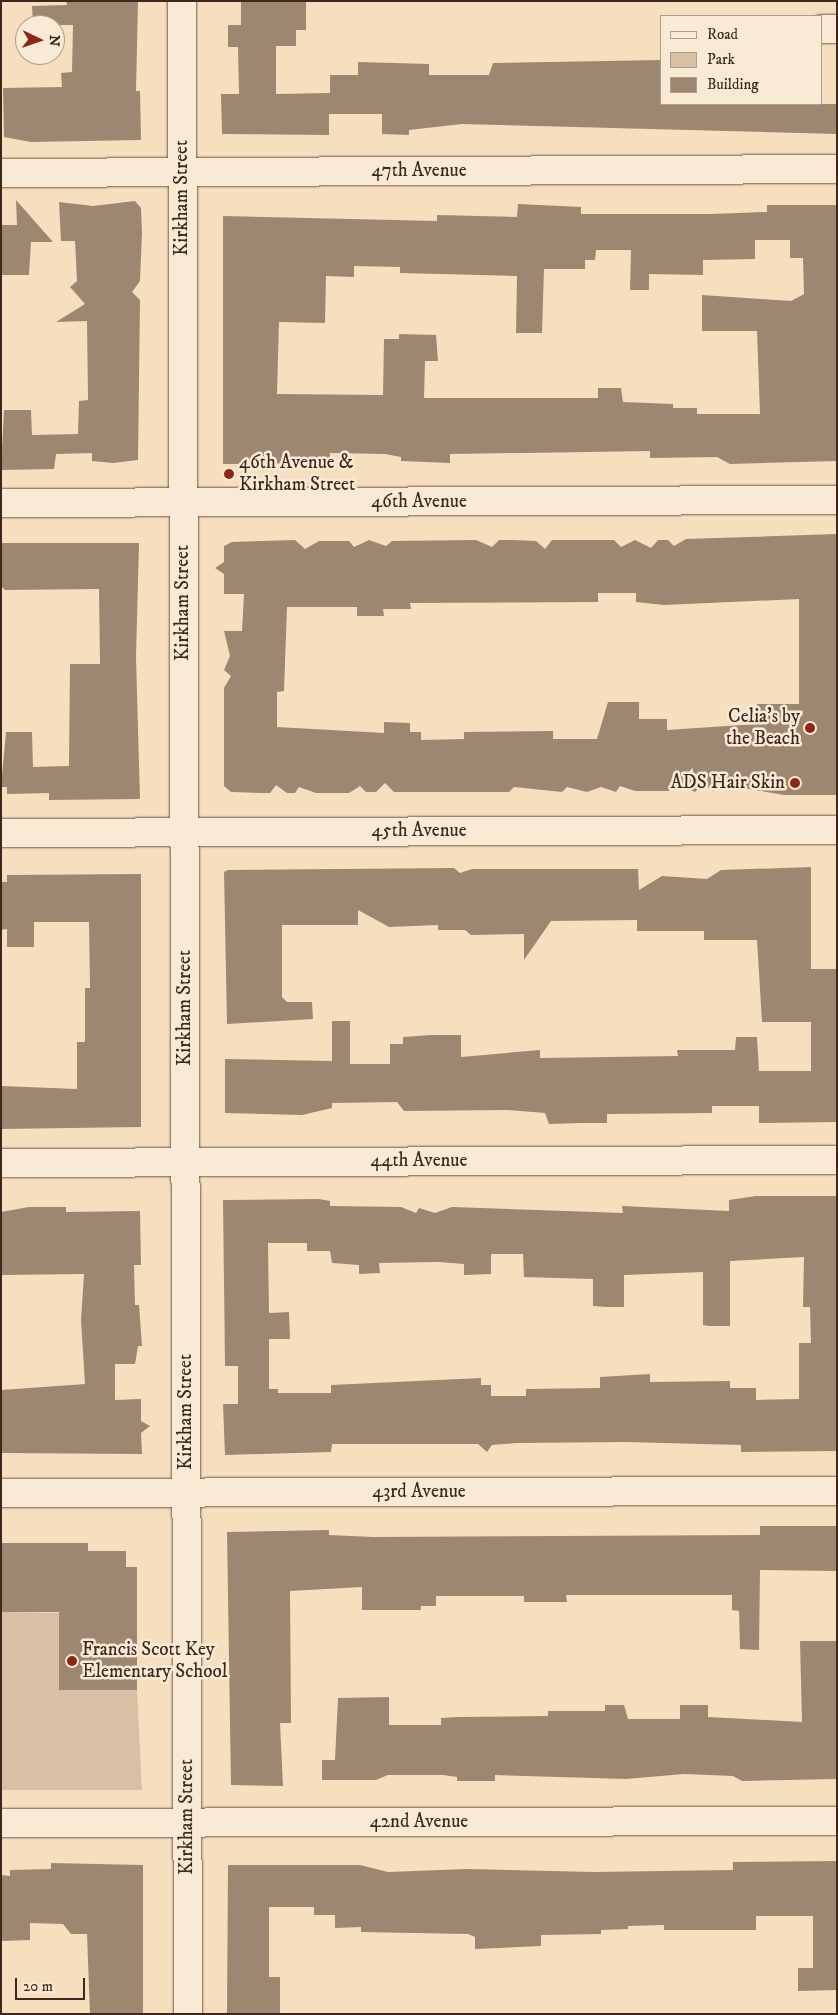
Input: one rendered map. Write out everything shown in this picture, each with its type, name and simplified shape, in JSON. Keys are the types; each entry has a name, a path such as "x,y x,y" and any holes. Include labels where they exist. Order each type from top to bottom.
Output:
{"street":[{"name":"Kirkham Street","path":"182,1 188,2014"},
{"path":"823,29 837,29"},
{"name":"47th Avenue","path":"1,173 837,170"},
{"name":"46th Avenue","path":"1,503 837,500"},
{"name":"45th Avenue","path":"1,833 837,830"},
{"name":"44th Avenue","path":"1,1163 837,1160"},
{"name":"43rd Avenue","path":"1,1493 837,1491"},
{"name":"42nd Avenue","path":"1,1824 837,1821"}],"green space":[{"path":"1,1612 59,1613 137,1690 142,1790 1,1790"}],"building":[{"path":"66,1 138,1 136,91 140,91 141,140 31,142 4,137 3,88 62,87 61,73 72,72 73,25 65,25 65,15 32,15 32,6 67,5"},
{"path":"241,1 306,1 306,30 296,30 296,46 276,46 276,94 330,93 330,75 358,75 358,62 429,64 429,75 489,75 493,63 660,60 660,105 837,104 837,134 462,124 409,130 409,135 382,134 382,114 329,114 329,135 222,134 221,94 239,94 238,47 228,47 228,25 241,25"},
{"path":"16,200 53,242 31,242 29,275 1,275 1,225 17,225"},
{"path":"135,201 141,208 142,233 140,281 132,292 140,300 138,460 113,463 92,461 92,453 56,454 54,469 1,470 4,410 31,410 32,435 78,434 79,401 88,400 87,321 56,322 85,304 70,287 77,281 75,241 61,241 59,202 93,206"},
{"path":"518,204 581,207 581,214 711,214 767,212 767,205 837,205 837,461 730,464 717,457 650,458 650,451 450,454 450,463 401,461 401,457 385,454 330,453 330,462 223,464 223,216 437,221 437,215 517,217","holes":["755,240 790,240 790,258 803,258 804,294 791,301 702,295 702,331 757,331 760,414 697,414 697,408 673,408 673,404 623,402 621,388 598,388 598,398 424,398 425,361 438,361 436,335 399,334 399,339 384,339 383,395 277,394 279,322 325,323 326,276 354,277 354,266 400,267 400,273 517,276 516,333 542,333 544,269 585,269 585,260 595,260 596,250 631,250 630,290 649,290 649,274 703,275 703,260 755,259"]},
{"path":"837,534 837,795 784,795 726,785 713,791 703,783 695,792 676,784 669,791 635,791 620,786 616,792 601,787 587,792 567,787 562,792 514,787 509,792 394,792 385,783 376,792 366,792 360,786 349,793 316,793 299,787 295,793 287,793 276,785 270,793 262,793 231,792 224,786 224,688 231,676 224,670 230,656 224,631 242,631 244,594 224,594 224,574 215,568 224,562 224,546 232,542 295,540 305,549 319,541 349,541 354,547 369,540 386,546 392,541 476,540 492,547 499,540 513,540 536,541 545,549 552,540 614,540 621,547 635,540 651,548 658,540 668,540 674,546 686,539","holes":["598,593 636,593 636,602 664,605 799,599 799,704 757,704 757,724 667,730 667,719 639,719 639,702 608,702 597,739 553,739 553,731 464,732 464,739 421,740 421,732 410,732 410,723 384,722 384,733 277,727 277,692 284,691 287,607 357,607 357,616 384,616 383,609 411,609 410,603 598,602"]},
{"path":"1,543 139,543 136,658 140,799 49,800 49,793 7,794 7,787 1,787 6,732 32,732 33,767 69,766 70,664 100,664 99,589 5,590 1,586"},
{"path":"811,867 811,969 837,969 837,1122 759,1123 759,1106 712,1106 712,1113 607,1114 607,1123 549,1124 545,1113 507,1110 404,1111 397,1102 332,1103 332,1108 302,1115 225,1113 225,1059 332,1061 332,1021 350,1021 350,1064 390,1064 390,1044 403,1044 403,1037 431,1035 461,1035 461,1057 540,1050 540,1058 678,1056 677,1050 735,1050 736,1037 757,1037 759,1071 811,1071 811,1022 762,1022 757,940 704,940 704,931 637,931 637,920 551,921 524,960 524,934 471,935 465,930 438,930 438,925 389,927 358,910 358,925 282,925 282,997 287,1002 312,1002 313,1019 227,1024 224,872 228,870 454,868 460,873 472,869 638,869 639,890 662,876 707,879 721,870"},
{"path":"141,874 141,1127 1,1129 1,1086 77,1089 77,1042 85,1042 85,988 90,988 89,922 34,922 34,947 7,947 7,929 1,930 1,882 7,882 7,875"},
{"path":"756,1196 837,1196 837,1451 741,1452 741,1445 625,1442 517,1443 492,1445 487,1452 478,1444 332,1444 331,1452 225,1455 223,1404 238,1404 238,1366 225,1366 223,1200 319,1199 330,1201 330,1206 401,1207 416,1213 419,1208 435,1213 452,1207 623,1213 622,1206 729,1211 729,1200","holes":["268,1243 307,1243 307,1251 330,1251 332,1263 359,1265 359,1274 380,1273 379,1263 439,1262 464,1264 464,1275 491,1274 491,1254 523,1254 524,1277 593,1279 593,1306 606,1307 624,1307 624,1275 703,1272 703,1325 709,1326 730,1326 730,1261 804,1257 803,1307 810,1307 811,1343 799,1343 799,1399 756,1400 756,1388 730,1388 730,1381 650,1382 650,1374 600,1377 600,1388 526,1389 526,1396 491,1396 491,1385 481,1385 481,1378 331,1385 331,1393 278,1393 278,1389 269,1389 269,1339 290,1339 289,1312 269,1313"]},
{"path":"29,1207 66,1207 66,1212 140,1211 141,1265 134,1265 135,1305 139,1305 142,1346 138,1346 135,1364 115,1364 115,1400 141,1399 141,1421 150,1426 141,1433 142,1454 1,1453 1,1390 85,1384 81,1320 84,1274 1,1275 1,1212"},
{"path":"760,1526 837,1526 837,1571 760,1570 759,1650 740,1649 739,1611 732,1610 732,1595 566,1595 567,1602 524,1602 524,1596 436,1596 436,1606 421,1606 421,1610 362,1610 362,1587 290,1591 291,1723 280,1723 283,1786 231,1785 227,1532 329,1530 329,1535 373,1537 760,1535"},
{"path":"1,1543 88,1543 88,1551 126,1551 126,1567 137,1567 137,1690 59,1690 59,1612 1,1612"},
{"path":"800,1641 837,1641 837,1779 742,1781 733,1776 684,1774 626,1779 495,1775 495,1781 457,1781 457,1777 443,1775 388,1775 376,1780 322,1780 322,1760 335,1760 338,1698 389,1697 389,1725 441,1725 441,1718 458,1717 548,1716 548,1711 605,1711 605,1705 624,1705 628,1719 680,1719 680,1705 708,1705 708,1717 802,1722"},
{"path":"837,1861 837,1990 798,1991 798,1968 813,1968 813,1916 756,1916 756,1930 664,1930 664,1925 628,1926 628,1929 601,1930 601,1934 541,1935 541,1946 475,1949 475,1937 468,1934 361,1932 361,1927 335,1928 335,1915 314,1915 314,1907 269,1907 269,1977 280,1977 280,2014 227,2014 228,1865 360,1865 388,1872 467,1869 593,1872 733,1870 733,1862"},
{"path":"51,1863 143,1865 143,2014 90,2014 87,1934 71,1934 63,1924 30,1923 30,1940 1,1941 1,1875 10,1876 10,1870 51,1869"}],"place":[{"name":"46th Avenue & Kirkham Street","path":"229,474"},
{"name":"Celia's by the Beach","path":"810,728"},
{"name":"ADS Hair Skin","path":"795,783"},
{"name":"Francis Scott Key Elementary School","path":"72,1661"}]}
